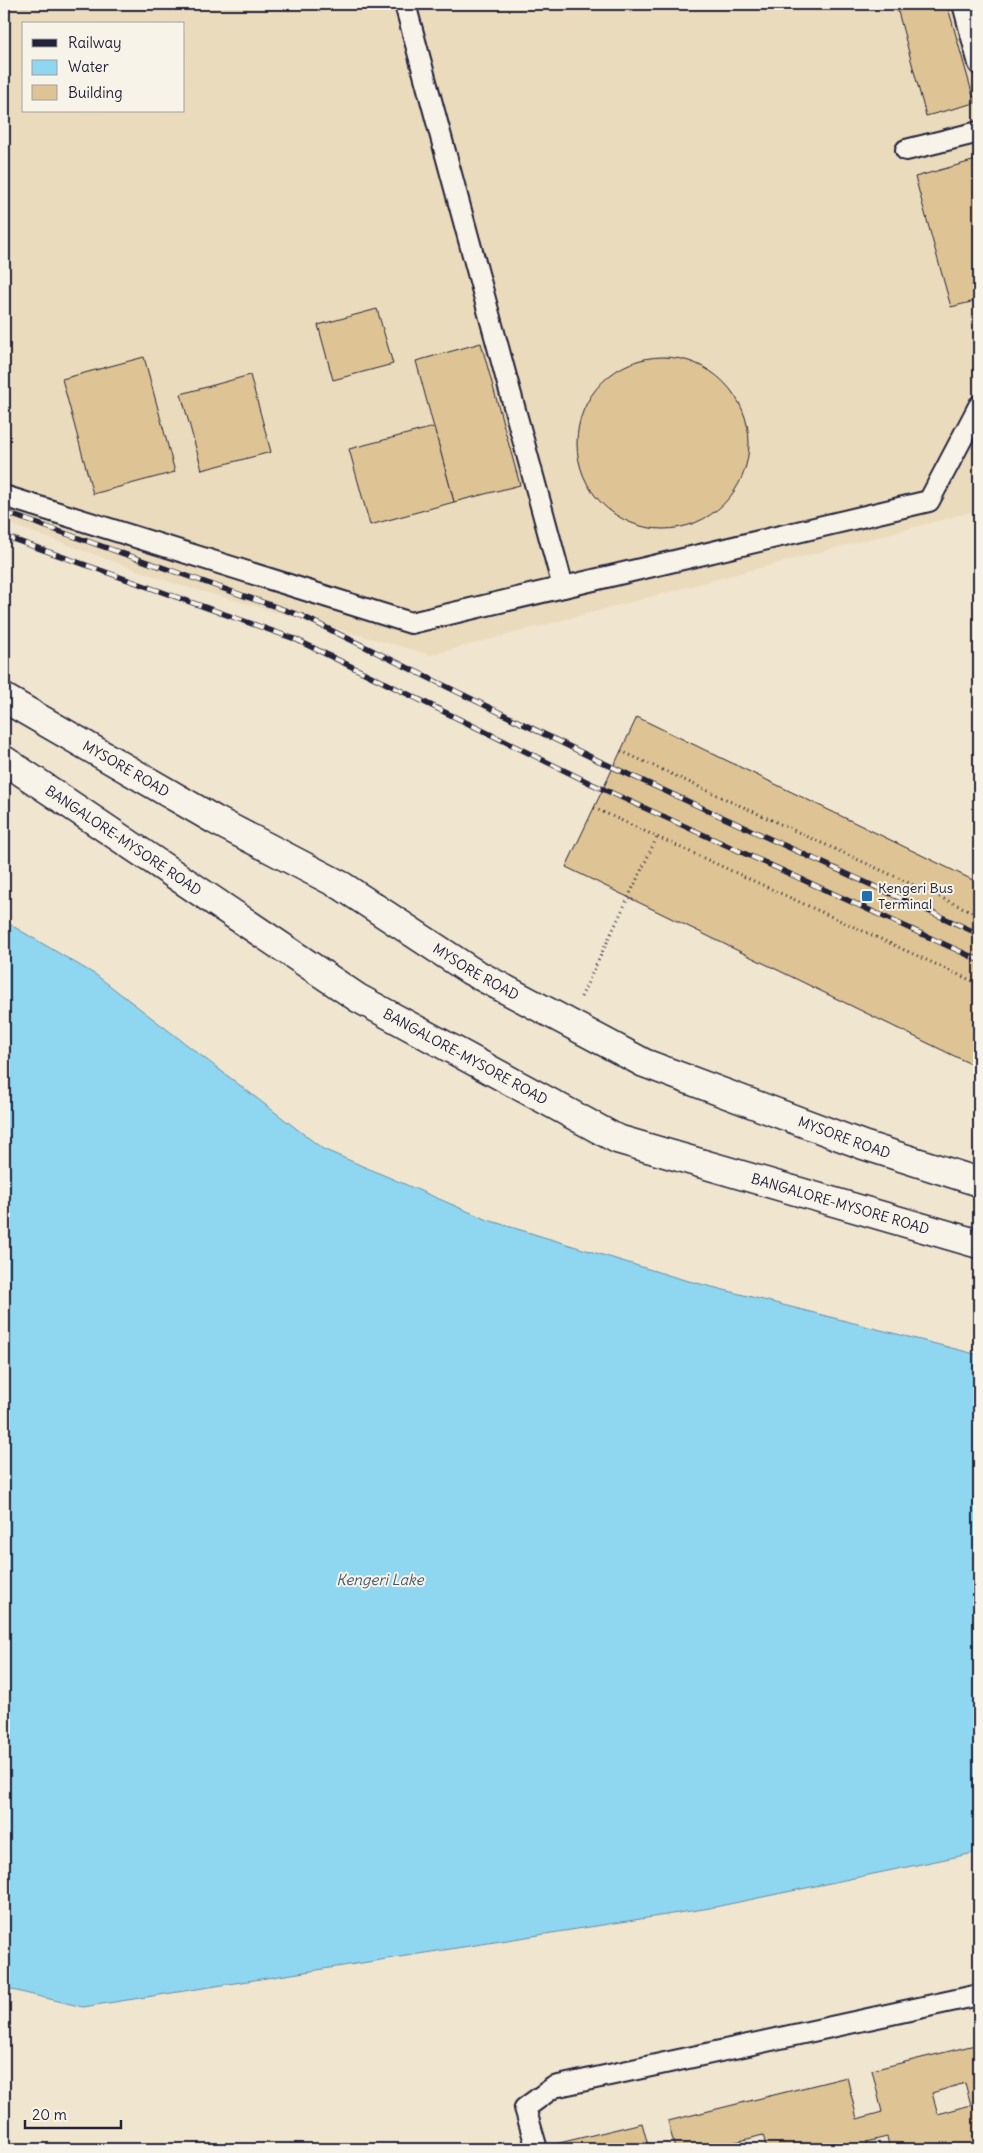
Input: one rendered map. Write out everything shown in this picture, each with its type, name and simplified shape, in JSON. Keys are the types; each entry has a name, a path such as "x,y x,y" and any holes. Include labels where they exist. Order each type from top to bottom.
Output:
{"highway":[{"name":"MYSORE ROAD","path":"4,698 215,820 342,886 471,971 644,1063 863,1145 979,1182"},
{"name":"BANGALORE-MYSORE ROAD","path":"4,760 358,998 617,1139 979,1244"}],"lane":[{"path":"405,4 563,587"},
{"path":"962,4 979,64"},
{"path":"906,150 979,132"},
{"path":"4,496 411,623 929,501 979,406"},
{"path":"537,2149 525,2108 554,2086 979,1995"}],"path":[{"path":"621,751 979,914"},
{"path":"594,808 979,984"},
{"path":"568,1023 657,837"}],"shaded area":[{"path":"4,4 979,4 979,510 431,655 179,585 4,522"}],"water":[{"name":"Kengeri Lake","path":"4,921 96,975 323,1149 488,1220 681,1279 979,1355 979,1852 710,1908 83,2007 4,1988"}],"building":[{"path":"896,4 947,4 975,103 926,116"},
{"path":"976,160 979,171 979,300 951,307 915,177"},
{"path":"377,309 393,364 333,380 318,325"},
{"path":"481,343 520,485 454,502 416,361"},
{"path":"144,357 175,472 93,494 62,379"},
{"path":"655,357 671,357 696,363 704,367 718,376 730,388 743,410 749,443 743,476 730,498 718,510 696,523 671,529 655,529 630,523 622,519 608,510 596,498 583,476 577,451 577,435 583,410 587,402 596,388 608,376 630,363"},
{"path":"250,375 271,452 202,470 181,394"},
{"path":"434,427 454,502 370,525 349,449"},
{"path":"637,717 979,883 979,1068 566,867"},
{"path":"979,2044 979,2149 890,2149 887,2137 866,2142 868,2149 767,2149 763,2135 728,2144 730,2149 675,2149 668,2121 847,2077 857,2119 882,2112 872,2070","holes":["965,2083 971,2105 938,2114 932,2093"]},
{"path":"642,2123 649,2149 548,2149 547,2146"}],"railway":[{"path":"4,512 302,616 597,760 979,934"},
{"path":"4,536 295,639 592,784 979,960"}],"place":[{"name":"Kengeri Bus Terminal","path":"867,896"}]}
